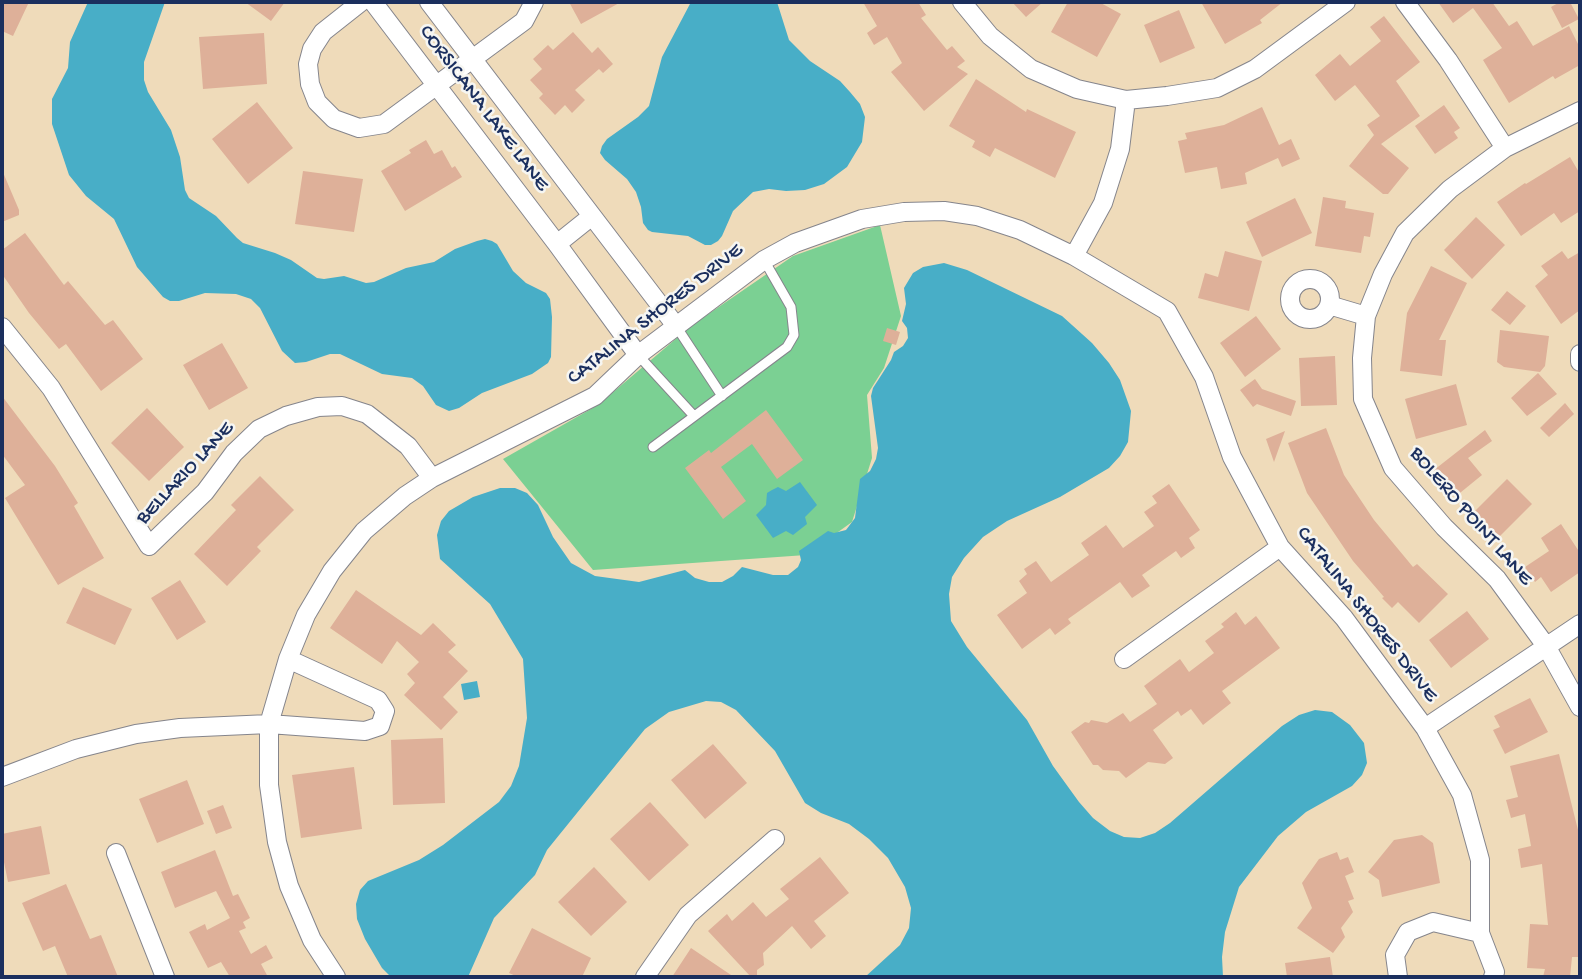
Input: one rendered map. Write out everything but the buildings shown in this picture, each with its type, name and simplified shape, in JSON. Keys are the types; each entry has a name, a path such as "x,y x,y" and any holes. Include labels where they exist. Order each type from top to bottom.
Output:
{"street":[{"path":"361,2 323,32 312,49 309,64 310,84 317,102 334,119 359,128 384,124 524,21 534,2"},
{"name":"CORSICANA LAKE LANE","path":"373,2 638,355"},
{"name":"CORSICANA LAKE LANE","path":"429,2 676,326"},
{"path":"962,2 990,36 1031,69 1077,89 1126,100 1217,88 1255,69 1346,2"},
{"path":"1405,2 1448,60 1505,148"},
{"path":"1074,256 1103,204 1120,149 1126,100"},
{"name":"BOLERO POINT LANE","path":"1580,111 1505,148 1450,189 1405,233 1383,274 1366,316 1362,358 1363,399 1393,468 1444,527 1497,579 1546,646 1580,707"},
{"name":"CATALINA SHORES DRIVE","path":"336,977 312,940 289,886 277,842 268,785 269,724 288,659 306,615 332,571 364,531 405,496 432,478 595,396 638,355 764,260 795,243 862,219 904,212 944,211 977,216 1020,230 1074,256 1167,311 1204,377 1232,457 1280,547 1344,618 1425,728 1462,795 1480,860 1479,933 1495,972 1493,977"},
{"path":"557,244 592,216"},
{"path":"1329,305 1366,316"},
{"name":"BELLARIO LANE","path":"2,327 51,388 149,546 205,492 234,453 259,429 286,416 318,407 342,407 367,414 408,446 432,478"},
{"path":"1580,354 1580,362"},
{"path":"1124,659 1280,547"},
{"path":"1425,728 1580,624"},
{"path":"2,777 76,748 136,734 180,728 269,724 365,731 380,726 385,711 378,700 288,659"},
{"path":"646,977 688,915 775,839"},
{"path":"116,853 164,977"},
{"path":"1398,977 1395,955 1408,932 1433,922 1479,933"}],"lane":[{"path":"653,447 787,347 794,335 791,307 764,260"},
{"path":"676,326 722,396"},
{"path":"638,355 694,416"}],"green space":[{"path":"880,225 901,316 884,368 867,395 872,458 852,522 806,555 593,570 503,459 598,405 691,326 793,256"}],"water":[{"path":"88,2 165,2 144,62 144,80 148,92 171,130 189,198 216,216 243,243 291,260 317,278 344,276 366,283 406,268 434,262 455,249 477,241 492,241 497,244 513,271 526,283 546,293 550,299 551,357 548,363 532,374 482,393 459,408 449,411 436,405 423,386 412,378 382,374 340,354 295,363 282,351 260,308 251,299 236,294 205,293 179,301 170,301 163,297 137,267 114,219 86,196 69,175 52,124 52,99 68,68 70,42"},
{"path":"691,2 777,2 789,40 810,61 840,81 860,104 865,117 862,142 847,167 824,184 805,190 769,189 753,192 733,211 722,236 711,245 705,245 688,236 648,230 643,223 636,192 627,179 600,153 607,139 649,106 662,57"},
{"path":"944,263 967,270 1062,316 1092,343 1109,363 1120,380 1131,411 1128,442 1109,468 1060,497 1007,521 983,537 964,558 952,577 949,594 951,621 967,647 1027,720 1053,766 1093,818 1110,831 1124,837 1140,838 1155,833 1282,726 1299,715 1315,710 1332,712 1350,725 1364,743 1367,763 1362,775 1352,786 1306,812 1278,836 1239,887 1225,932 1223,977 865,977 900,945 909,928 911,908 905,887 888,858 869,839 849,824 821,813 805,803 775,751 736,710 721,702 706,701 669,712 645,729 547,850 535,875 494,918 468,977 391,977 382,968 365,939 357,919 356,904 360,890 368,881 419,860 443,845 499,802 511,786 519,766 527,718 523,659 490,604 440,559 437,535 441,521 449,511 473,497 500,488 515,488 527,493 538,505 553,537 571,563 595,576 639,582 685,570 695,578 722,582 742,567 773,575 788,575 798,567 801,560 799,551 828,531 834,533 846,530 855,518 860,479 870,471 878,448 871,396 873,388 894,352 903,346 908,338 907,328 902,321 906,304 904,288 913,273 923,267"},
{"path":"800,482 817,505 805,517 807,524 793,535 786,531 773,538 756,515 766,505 767,493 778,487 786,491"},
{"path":"477,681 480,697 464,700 461,684"}]}
